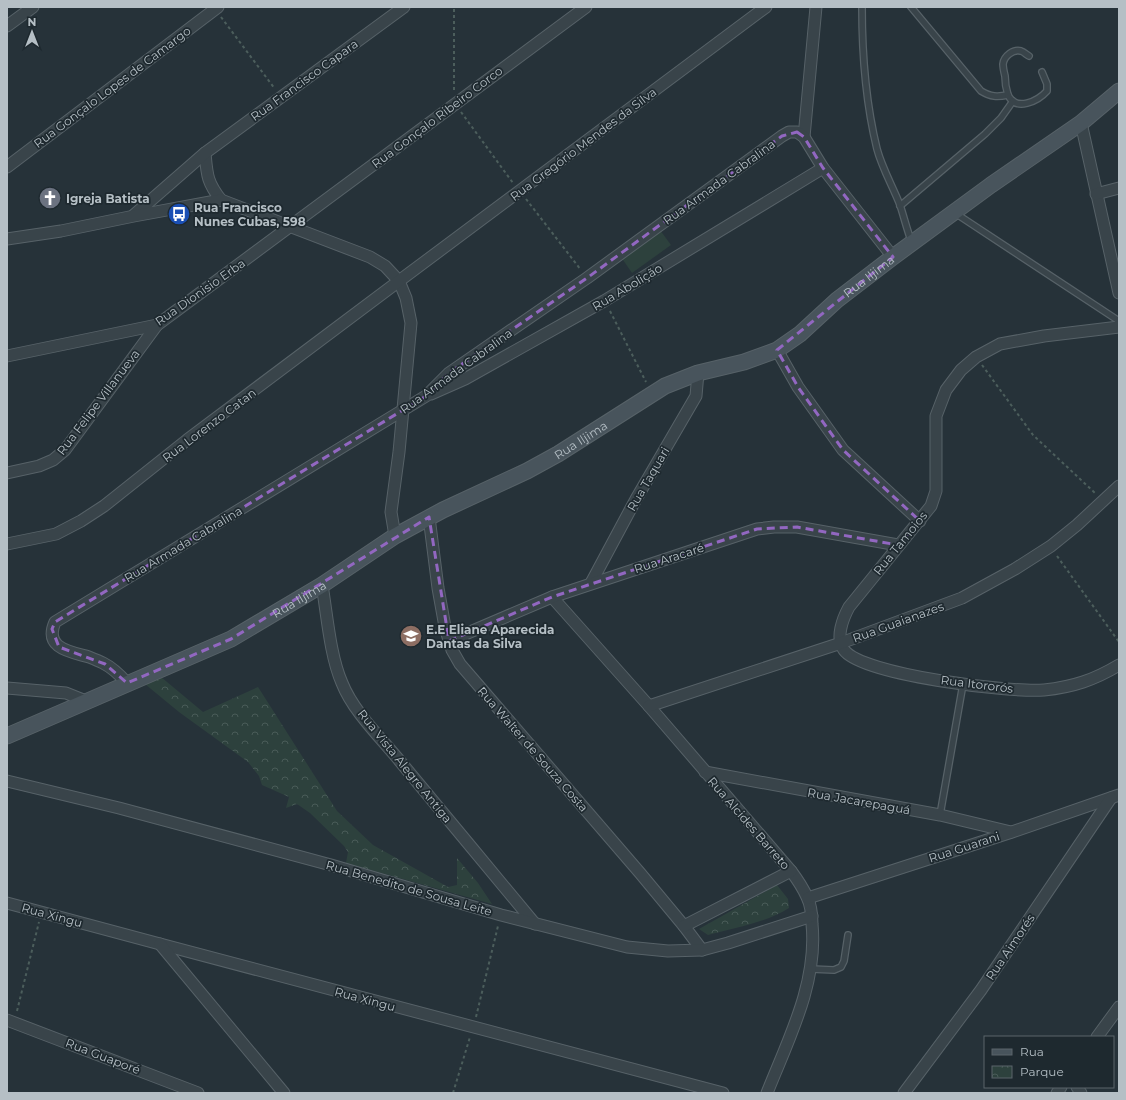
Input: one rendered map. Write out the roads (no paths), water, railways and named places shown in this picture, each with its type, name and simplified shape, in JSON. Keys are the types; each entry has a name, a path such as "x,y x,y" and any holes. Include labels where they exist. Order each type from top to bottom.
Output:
{"main road":[{"name":"Rua Iljima","path":"7,736 231,639 322,585 395,536 429,517 527,471 558,454 665,386 698,373 744,362 777,350 800,334 837,300 893,257 991,185 1081,123 1119,91"}],"street":[{"path":"7,26 33,7"},
{"name":"Rua Francisco Capara","path":"134,216 205,153 282,98 404,7"},
{"name":"Rua Gonçalo Ribeiro Corco","path":"289,227 586,7"},
{"name":"Rua Gregório Mendes da Silva","path":"399,281 766,7"},
{"path":"816,7 804,137 823,168 893,257"},
{"name":"Rua Gonçalo Lopes de Camargo","path":"7,166 216,8"},
{"path":"1081,123 1119,294"},
{"name":"Rua Armada Cabralina","path":"127,683 117,671 105,664 90,657 68,652 59,647 53,640 52,629 55,622 426,396 449,373 587,278 782,136 790,132 797,132 804,137"},
{"path":"205,153 207,176 212,188 221,200 370,257 385,266 399,281 406,298 411,323 399,452 391,512 395,536"},
{"name":"Rua Abolição","path":"426,396 465,379 604,301 823,168"},
{"path":"1096,194 1119,188"},
{"path":"7,239 61,231 221,200"},
{"name":"Rua Dionisio Erba","path":"7,356 157,325 289,227"},
{"name":"Rua Lorenzo Catan","path":"7,544 56,534 81,521 104,506 187,440 399,281"},
{"name":"Rua Felipe Villanueva","path":"7,473 39,466 53,460 64,450 157,325"},
{"name":"Rua Tamoios","path":"841,643 840,634 844,616 849,607 931,506 936,491 936,416 946,390 961,370 976,357 1000,344 1044,336 1119,327"},
{"path":"777,350 798,387 843,450 920,521"},
{"name":"Rua Taquari","path":"591,584 636,499 696,396 698,373"},
{"name":"Rua Guaianazes","path":"648,706 841,643 962,598 1015,569 1050,546 1104,501 1119,486"},
{"name":"Rua Walter de Souza Costa","path":"429,517 438,588 449,641 460,664 684,926 702,950"},
{"name":"Rua Aracaré","path":"449,641 552,597 757,530 774,527 797,527 898,545"},
{"name":"Rua Vista Alegre Antiga","path":"322,585 334,659 342,683 349,697 535,924"},
{"name":"Rua Alcides Barreto","path":"552,597 791,871 808,898 812,916 814,941 811,969 797,1018 767,1093"},
{"name":"Rua Itororós","path":"841,643 844,650 849,655 868,665 905,674 963,684 1009,689 1042,690 1073,686 1119,666"},
{"path":"7,688 66,693 86,701"},
{"name":"Rua Jacarepaguá","path":"705,772 940,815 1012,832"},
{"name":"Rua Benedito de Sousa Leite","path":"7,782 126,810 331,865 501,915 627,947 668,951 702,950 728,944 812,916"},
{"name":"Rua Guarani","path":"808,898 1115,797"},
{"name":"Rua Aimorés","path":"904,1093 981,990 1115,797"},
{"path":"684,926 791,871"},
{"name":"Rua Xingu","path":"7,903 473,1028 723,1093"},
{"path":"160,944 284,1093"},
{"path":"1098,1036 1119,1006"},
{"name":"Rua Guaporé","path":"10,1021 179,1090 198,1093"}],"lane":[{"path":"862,7 862,42 870,115 877,150 900,206 912,243"},
{"path":"911,7 981,91 988,95 997,97 1008,95"},
{"path":"1029,56 1021,51 1012,52 1006,57 1003,63 1008,95 1012,101 1020,104 1033,102 1042,96 1047,91 1047,84 1042,72"},
{"path":"900,206 985,134 1001,118 1012,101"},
{"path":"954,213 1119,321"},
{"path":"940,815 963,684"},
{"path":"811,969 834,970 841,967 844,961 848,935"}],"place":[{"name":"Igreja Batista","path":"50,198"},
{"name":"Rua Francisco Nunes Cubas, 598","path":"179,214"},
{"name":"E.E Eliane Aparecida Dantas da Silva","path":"411,636"}]}
